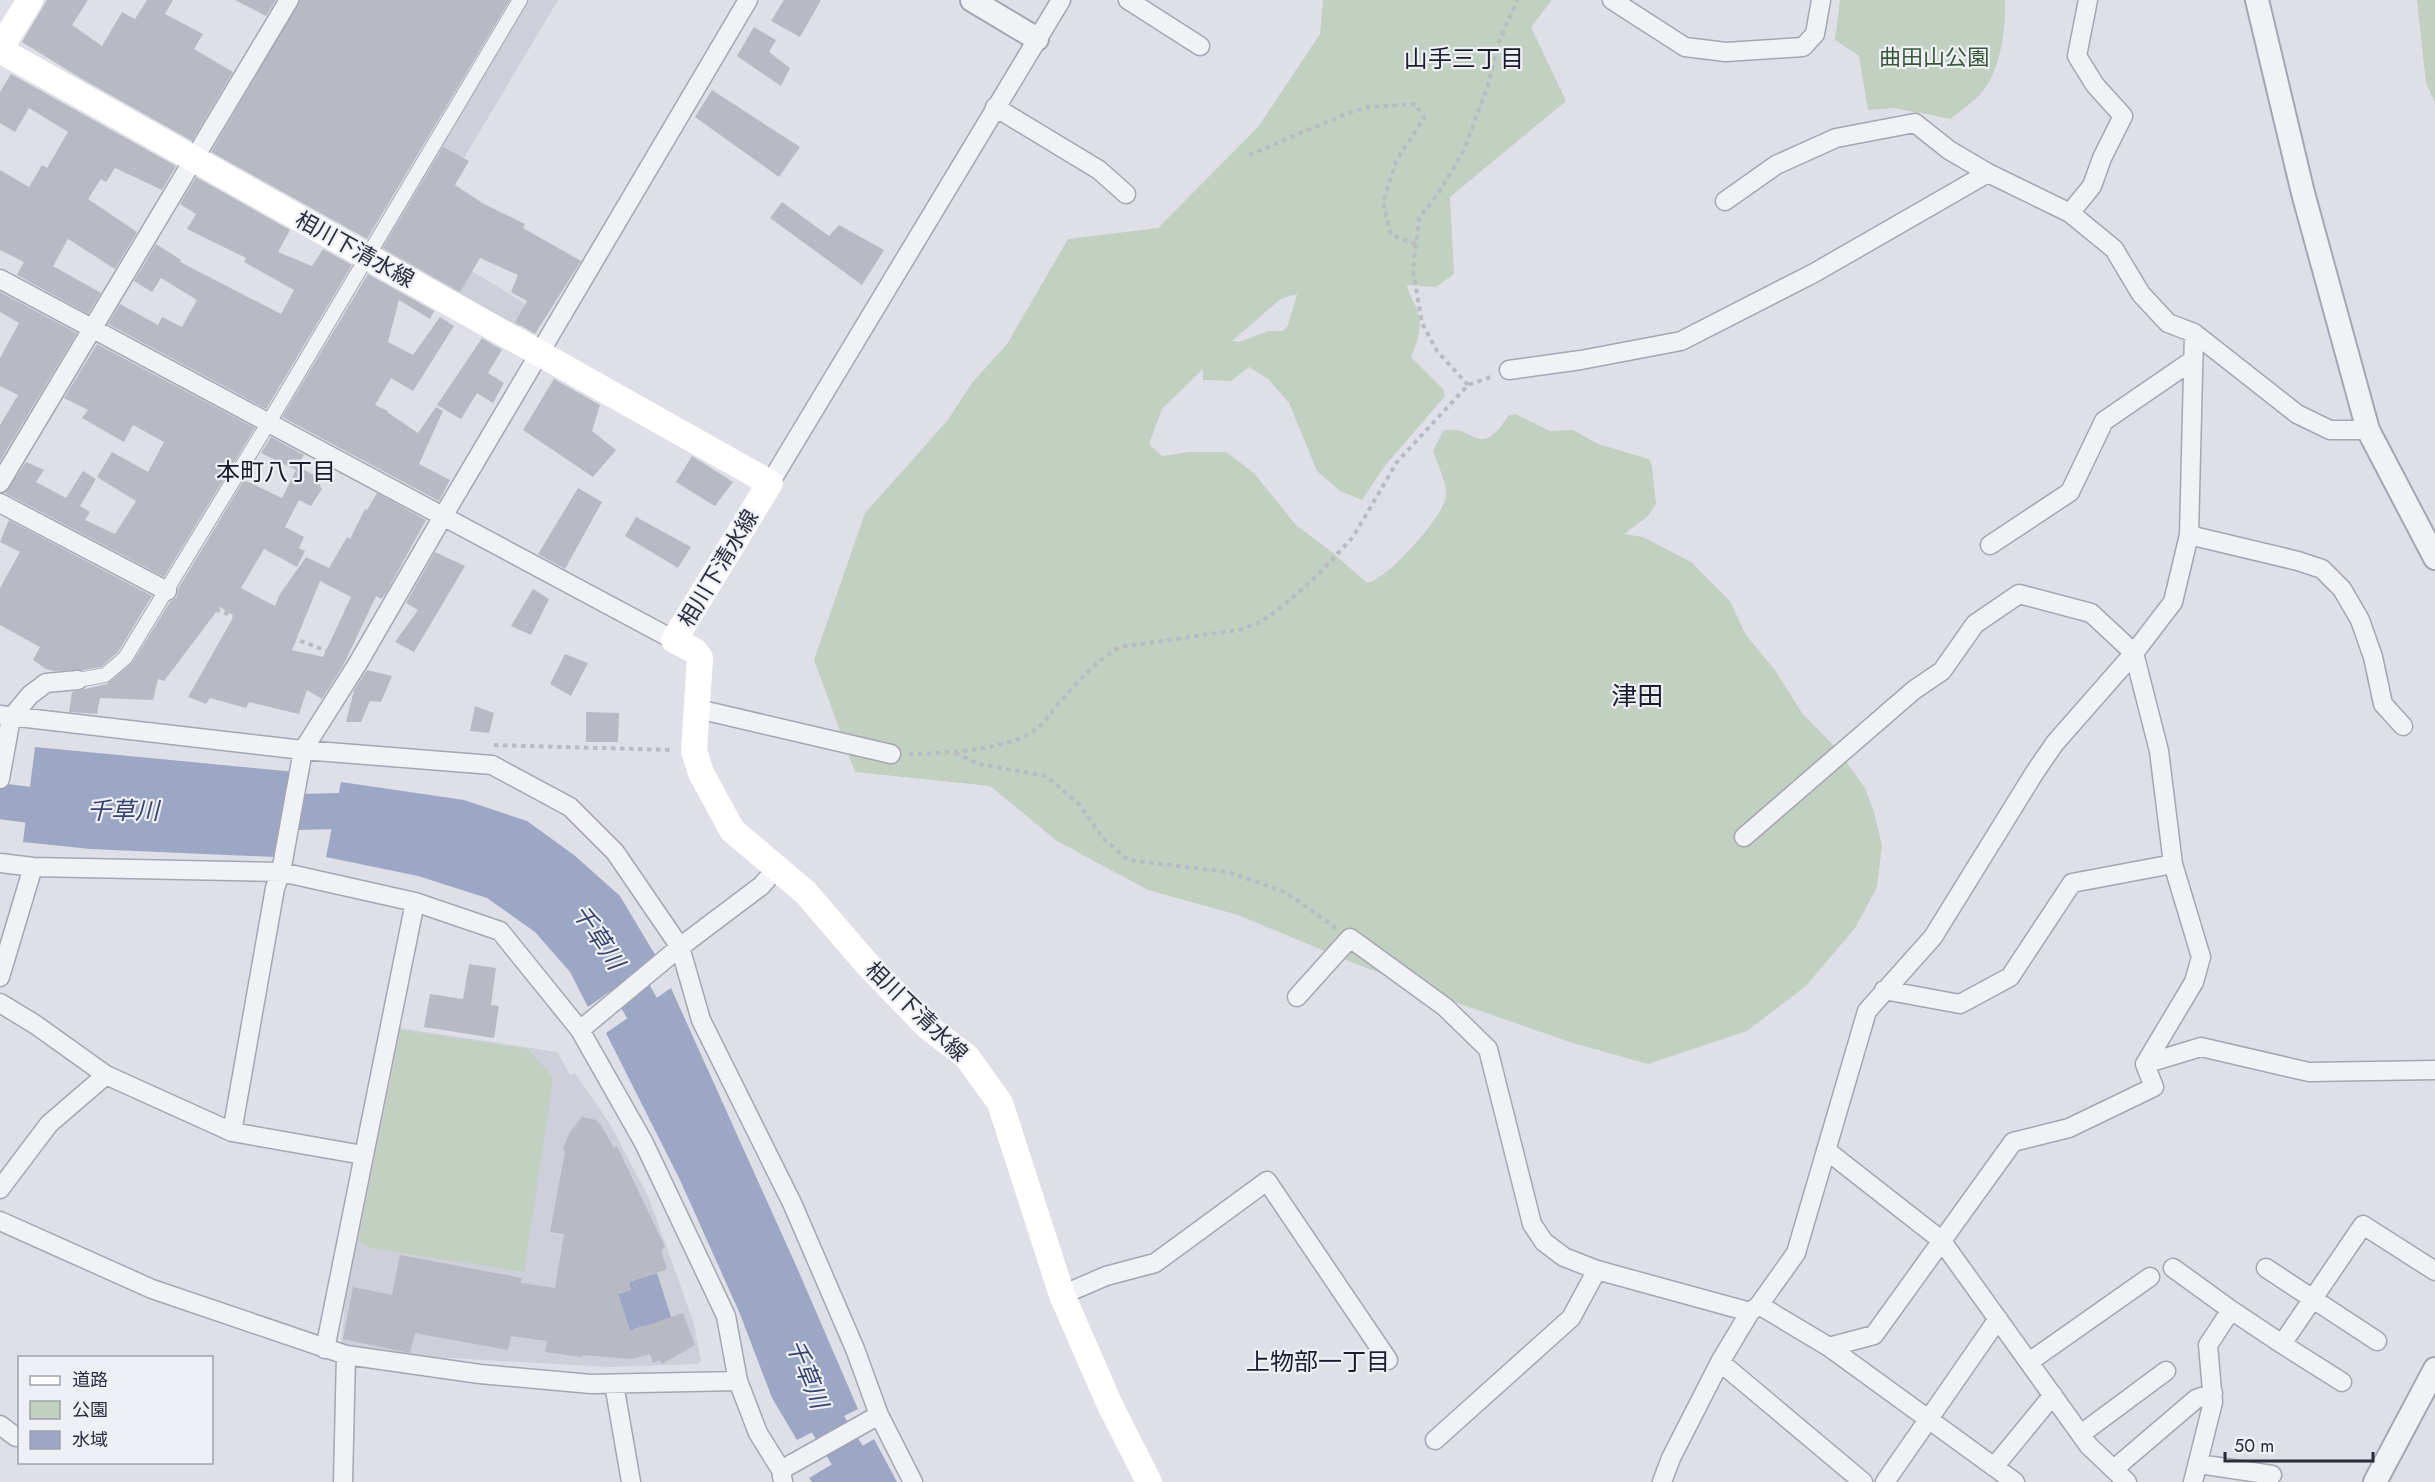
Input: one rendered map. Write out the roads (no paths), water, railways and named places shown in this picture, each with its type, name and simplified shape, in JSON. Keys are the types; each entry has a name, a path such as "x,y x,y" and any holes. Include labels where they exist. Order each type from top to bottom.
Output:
{"main road":[{"path":"0,50 30,0"},
{"name":"相川下清水線","path":"0,50 770,483 674,640 695,651 700,658 694,751 701,772 732,830 806,893 868,964 928,1027 968,1057 1000,1102 1062,1295 1109,1403 1149,1482"}],"street":[{"path":"0,483 289,0"},
{"path":"0,779 6,717 46,682 105,675 125,658 269,422 520,0"},
{"path":"232,1132 274,888 281,872 303,750 358,663 748,0"},
{"path":"972,0 1037,39"},
{"path":"770,483 1061,0"},
{"path":"1128,0 1200,46"},
{"path":"1612,0 1685,47 1726,52 1803,47 1815,34 1821,0"},
{"path":"2070,213 2092,186 2102,158 2123,116 2095,85 2077,56 2088,0"},
{"path":"2257,0 2303,193 2368,430 2435,558"},
{"path":"995,107 1099,171 1126,194"},
{"path":"1725,201 1776,165 1836,138 1915,123 1949,150 1988,173 2070,213 2114,249 2141,294 2168,322 2194,333 2297,414 2330,430 2368,430"},
{"path":"1509,370 1581,360 1681,341 1814,273 1988,173"},
{"path":"0,279 269,422 442,518 674,640"},
{"path":"1662,1482 1671,1458 1720,1362 1755,1308 1796,1253 1867,1011 1933,938 2055,743 2134,653 2173,602 2189,535 2194,333"},
{"path":"1990,545 2070,492 2104,421 2193,360"},
{"path":"0,503 167,591"},
{"path":"2189,535 2298,561 2322,569 2342,589 2360,620 2373,657 2383,704 2403,726"},
{"path":"1744,837 1914,690 1942,671 1975,624 2019,594 2091,613 2134,653 2159,751 2173,864 2201,957 2194,982 2145,1064"},
{"path":"698,709 891,754"},
{"path":"6,717 303,750 492,765 570,807 615,852 680,947 701,1020 792,1203 855,1349 879,1415 913,1482"},
{"path":"0,863 33,867 281,872 415,902 500,931 580,1030 644,1143 726,1316 738,1381 758,1433 782,1476 879,1415"},
{"path":"1884,990 1960,1004 2010,977 2072,883 2173,864"},
{"path":"0,976 33,867"},
{"path":"580,1030 680,947 761,886 777,868"},
{"path":"325,1349 415,902"},
{"path":"1297,997 1350,938 1445,1006 1488,1049 1532,1224 1544,1242 1564,1257 1597,1270 1755,1308 1829,1347 2014,1482"},
{"path":"0,1003 36,1025 106,1075 232,1132 363,1155"},
{"path":"2145,1064 2201,1047 2309,1072 2435,1070"},
{"path":"1829,1347 1874,1335 2013,1142 2069,1128 2154,1087 2145,1064"},
{"path":"0,1189 49,1124 106,1075"},
{"path":"1826,1150 1941,1240 2089,1446 2127,1482"},
{"path":"1062,1295 1106,1276 1155,1263 1266,1181 1388,1360"},
{"path":"0,1221 152,1289 346,1355 480,1374 591,1384 738,1381"},
{"path":"2282,1344 2363,1226 2435,1271"},
{"path":"2173,1268 2231,1310 2342,1382"},
{"path":"2266,1269 2377,1341"},
{"path":"1435,1440 1571,1318 1597,1270"},
{"path":"2029,1362 2150,1277"},
{"path":"2193,1482 2213,1402 2208,1345 2231,1310"},
{"path":"1885,1482 1998,1319"},
{"path":"344,1482 346,1355"},
{"path":"1720,1362 1863,1482"},
{"path":"2375,1482 2435,1369"},
{"path":"2080,1434 2166,1371"},
{"path":"614,1384 631,1482"},
{"path":"2114,1469 2196,1399 2213,1393"},
{"path":"1994,1467 2053,1395"},
{"path":"0,1425 16,1437"},
{"path":"2199,1464 2272,1475"}],"water":[{"path":"35,747 296,772 276,857 90,849 23,842"},
{"path":"341,782 464,800 527,821 574,855 620,896 657,958 588,1007 570,972 535,932 487,898 418,876 326,857"},
{"path":"671,988 858,1409 797,1440 772,1398 740,1314 680,1180 606,1033"},
{"path":"657,1273 679,1342 651,1351 643,1326 630,1331 618,1294 631,1290 629,1282"},
{"path":"874,1439 897,1482 812,1482 809,1478"}],"waterway":[{"name":"千草川","path":"0,801 77,811"},
{"name":"千草川","path":"252,813 383,810"},
{"name":"千草川","path":"611,954 646,1015 664,1053"},
{"name":"千草川","path":"807,1381 816,1405 864,1482"}],"district":[{"name":"山手三丁目","path":"1464,59"},
{"name":"本町八丁目","path":"276,472"},
{"name":"津田","path":"1637,696"},
{"name":"上物部一丁目","path":"1318,1362"}],"park label":[{"name":"曲田山公園","path":"1934,57"}]}
